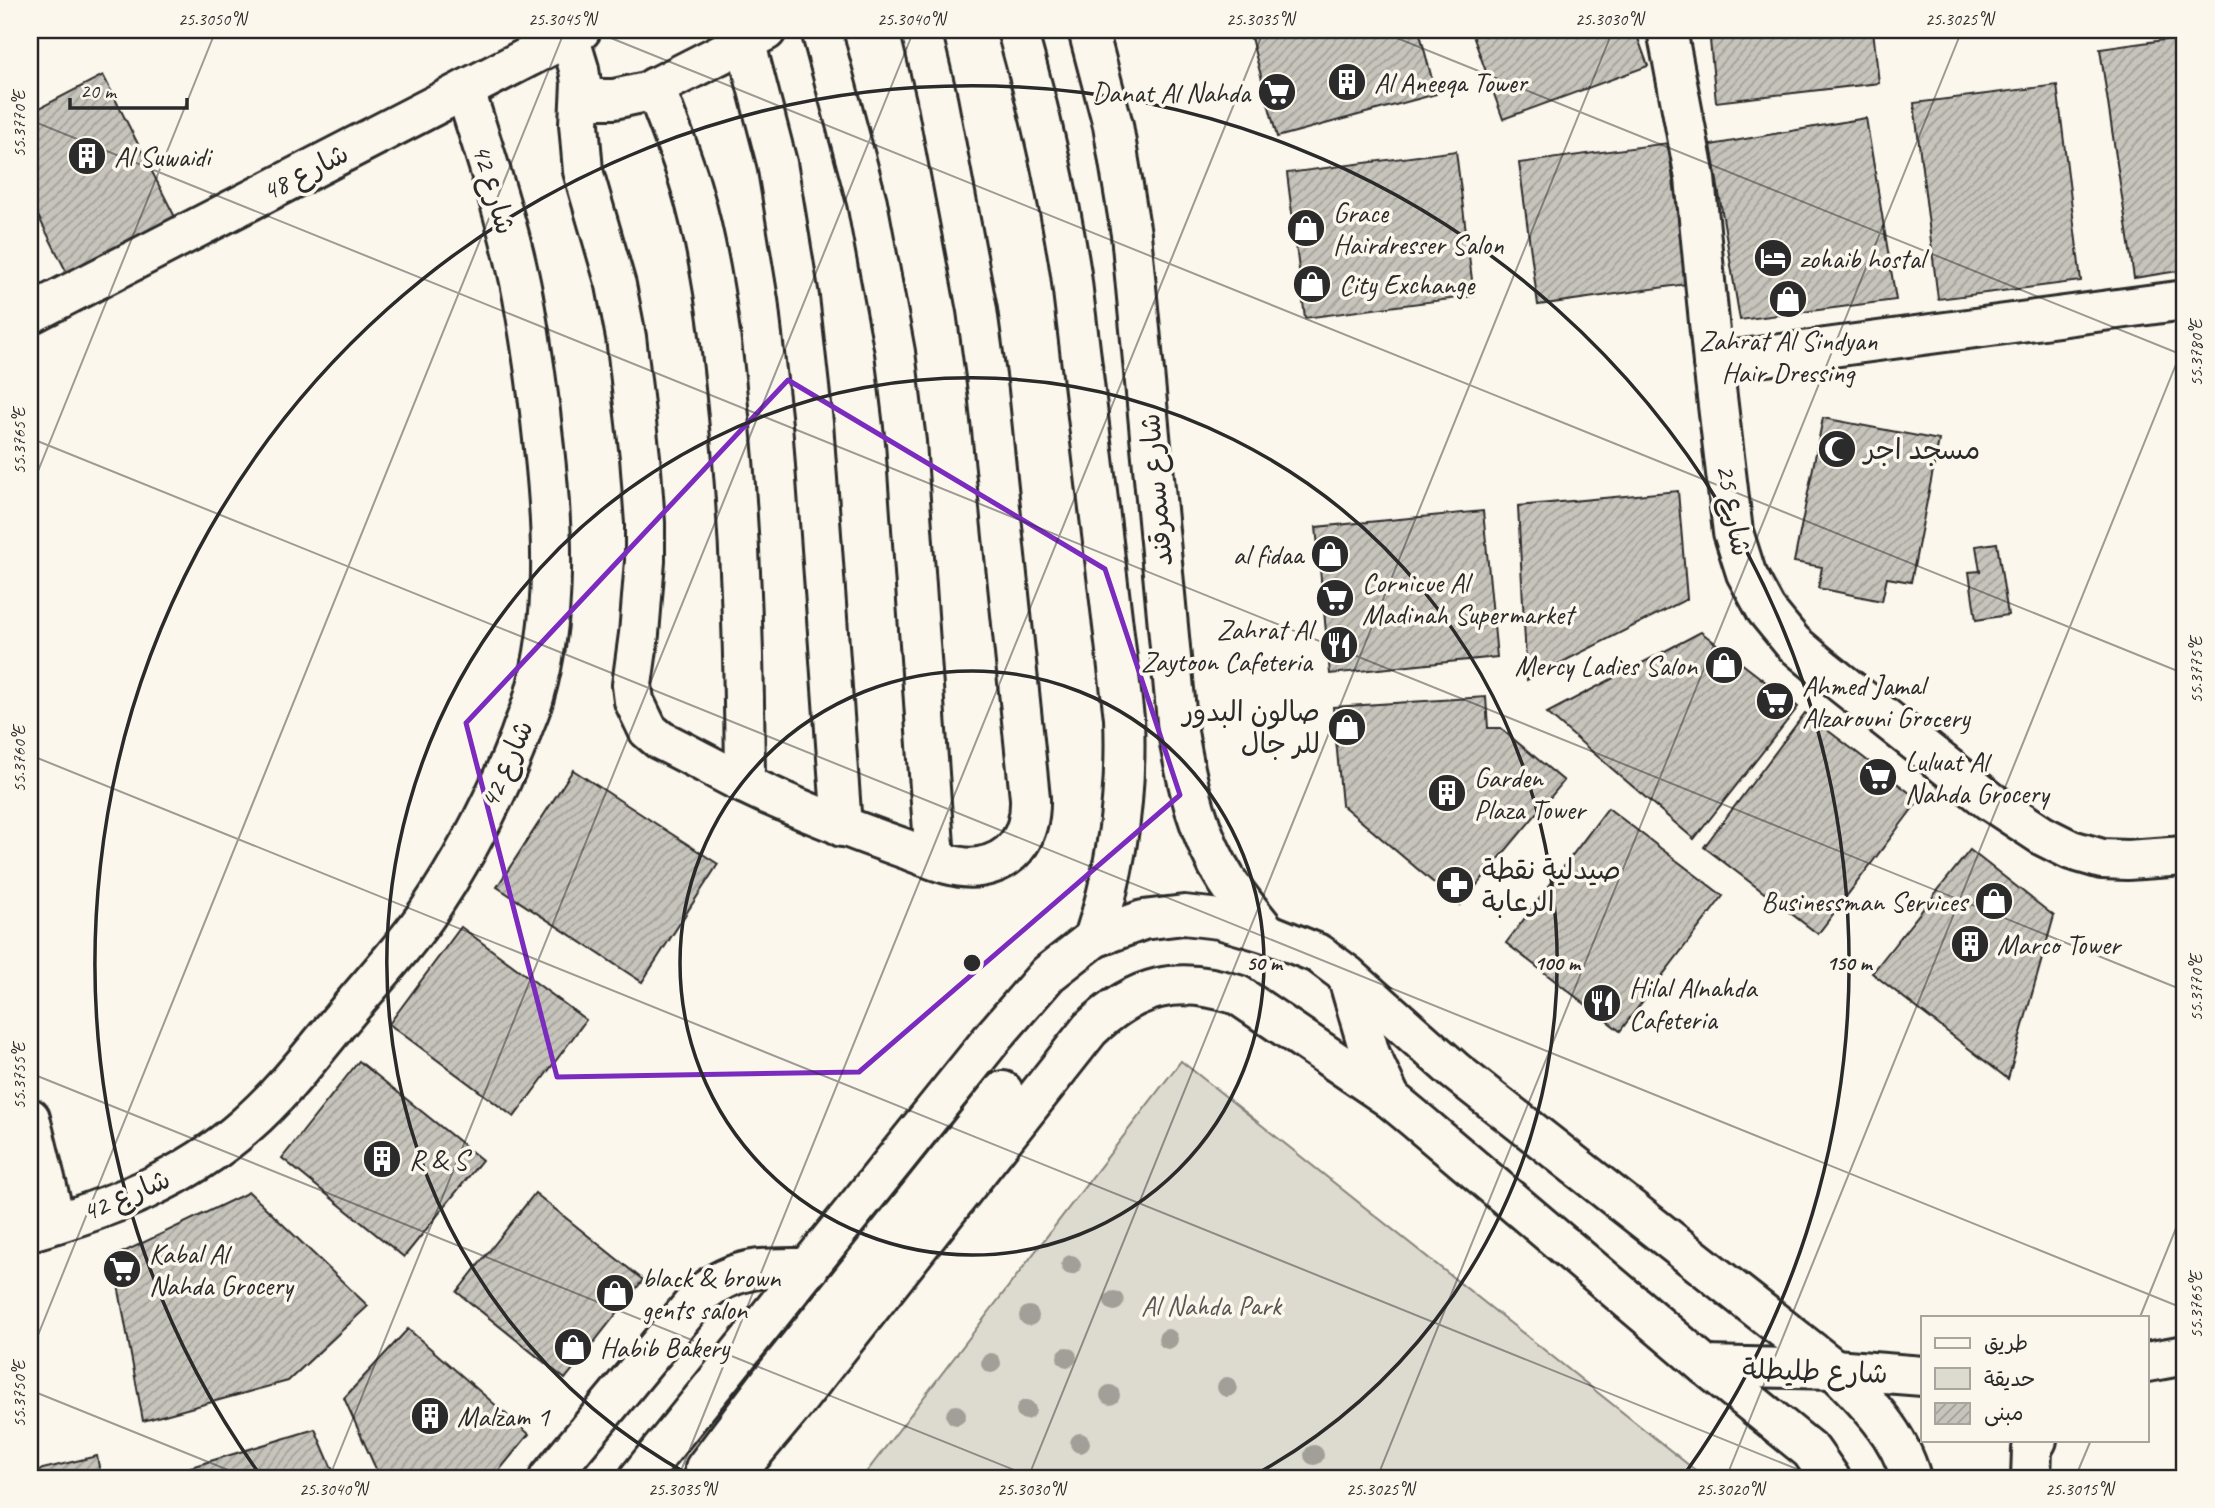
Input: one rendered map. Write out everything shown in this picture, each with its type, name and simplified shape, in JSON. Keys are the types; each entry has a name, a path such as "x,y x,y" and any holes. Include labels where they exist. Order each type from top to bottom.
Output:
{"street":[{"path":"821,30 867,202 895,352 908,476 934,860"},
{"path":"575,33 579,69 579,140 583,171 616,285 626,337 640,457 645,561 632,685 639,716 648,730 660,740 745,784 842,827 934,860 978,868 996,863 1012,852 1024,836 1030,818 989,404 977,310 936,93 921,30"},
{"name":"شارع سمرقند","path":"1017,30 1038,103 1060,202 1124,718 1125,780 1121,829 1106,902 1094,938"},
{"name":"شارع سمرقند","path":"1088,30 1113,125 1132,234 1177,718 1187,784 1203,834 1227,880 1267,933"},
{"name":"شارع 25","path":"1667,30 1695,178 1733,532 1746,573 1766,610 1793,643 1990,801 2043,836 2071,850 2102,859 2185,856"},
{"name":"شارع 48","path":"30,314 575,33"},
{"path":"580,99 625,97 655,87 756,35 799,297 813,423 842,827"},
{"path":"655,87 691,186 699,216 722,346 741,555 745,784"},
{"name":"شارع 42","path":"43,1227 140,1193 181,1172 246,1125 278,1093 426,916 504,776 534,697 547,628 551,558 548,483 538,394 523,294 465,90"},
{"path":"1713,363 2185,300"},
{"path":"639,1478 995,1035 1048,974 1094,938 1143,920 1184,915 1219,919 1267,933 1319,954 1348,975 1455,1072 1834,1369 1875,1410 1905,1458 1911,1478"},
{"path":"1348,975 1370,1054 1391,1099"},
{"path":"661,1478 727,1470 1007,1136 1090,1029 1110,1010 1133,996 1158,987 1185,984 1212,987 1238,995 1391,1099 1706,1367 1811,1451 1830,1478"},
{"path":"995,1035 1007,1136"},
{"path":"727,1470 770,1382 1003,1091"},
{"path":"30,1118 43,1227"},
{"path":"549,1478 702,1293 716,1282 748,1269 809,1268"},
{"name":"شارع طليطلة","path":"1706,1367 1834,1369 1921,1376"},
{"path":"2031,1478 2032,1449 2036,1442"}],"highlighted area":[{"path":"788,380 1105,569 1180,795 859,1072 557,1077 466,723"}],"green space":[{"name":"Al Nahda Park","path":"1181,1061 1705,1478 862,1478"}],"building":[{"name":"Al Aneeqa Tower","path":"1249,30 1419,30 1436,94 1277,137"},
{"path":"1471,30 1635,30 1648,66 1503,119"},
{"path":"1709,30 1873,30 1879,83 1716,102"},
{"path":"2185,37 2185,270 2134,278 2100,49"},
{"name":"Al Suwaidi","path":"103,75 175,217 67,273 30,200 30,113"},
{"path":"2057,85 2081,281 1938,299 1914,103"},
{"path":"1866,118 1896,300 1740,320 1711,145"},
{"path":"1668,143 1687,284 1538,305 1519,163"},
{"path":"1456,151 1474,296 1305,318 1287,173"},
{"path":"1823,418 1939,440 1911,582 1887,578 1882,601 1818,588 1822,567 1794,562"},
{"path":"1678,491 1687,599 1527,680 1518,506"},
{"path":"1483,511 1497,657 1330,674 1316,527"},
{"path":"1997,543 2008,615 1976,620 1969,572 1980,571 1976,546"},
{"path":"1701,632 1798,707 1694,839 1547,713"},
{"name":"Garden Plaza Tower","path":"1486,697 1488,728 1500,728 1564,781 1460,905 1342,805 1333,707"},
{"path":"1805,713 1919,800 1818,934 1704,847"},
{"path":"573,770 718,864 642,982 497,887"},
{"path":"1608,808 1723,896 1620,1031 1506,943"},
{"name":"Marco Tower","path":"1970,850 2054,916 2008,1079 1872,973"},
{"path":"461,927 586,1020 514,1117 389,1024"},
{"name":"R & S","path":"359,1061 482,1160 404,1257 282,1158"},
{"path":"249,1192 368,1306 288,1381 143,1421 113,1257"},
{"path":"535,1193 643,1280 565,1379 457,1292"},
{"name":"Malzam 1","path":"408,1329 529,1434 493,1478 380,1478 344,1398"},
{"path":"315,1429 336,1478 155,1478"},
{"path":"97,1456 101,1478 30,1478 30,1472"}],"place":[{"name":"Al Aneeqa Tower","path":"1347,82"},
{"name":"Danat Al Nahda","path":"1277,92"},
{"name":"Al Suwaidi","path":"87,156"},
{"name":"Grace Hairdresser Salon","path":"1306,228"},
{"name":"zohaib hostal","path":"1773,258"},
{"name":"City Exchange","path":"1312,284"},
{"name":"Zahrat Al Sindyan Hair Dressing","path":"1788,299"},
{"name":"مسجد اجر","path":"1837,449"},
{"name":"al fidaa","path":"1330,554"},
{"name":"Cornicue Al Madinah Supermarket","path":"1335,598"},
{"name":"Zahrat Al Zaytoon Cafeteria","path":"1339,645"},
{"name":"Mercy Ladies Salon","path":"1724,665"},
{"name":"Ahmed Jamal Alzarouni Grocery","path":"1775,701"},
{"name":"صالون البدور للر جال","path":"1347,727"},
{"name":"Luluat Al Nahda Grocery","path":"1878,777"},
{"name":"Garden Plaza Tower","path":"1447,793"},
{"name":"صيدلية نقطة الرعابة","path":"1455,885"},
{"name":"Businessman Services","path":"1994,901"},
{"name":"Marco Tower","path":"1970,944"},
{"name":"Hilal Alnahda Cafeteria","path":"1602,1003"},
{"name":"R & S","path":"382,1159"},
{"name":"Kabal Al Nahda Grocery","path":"122,1269"},
{"name":"black & brown gents salon","path":"615,1293"},
{"name":"Habib Bakery","path":"573,1347"},
{"name":"Malzam 1","path":"430,1416"}]}
